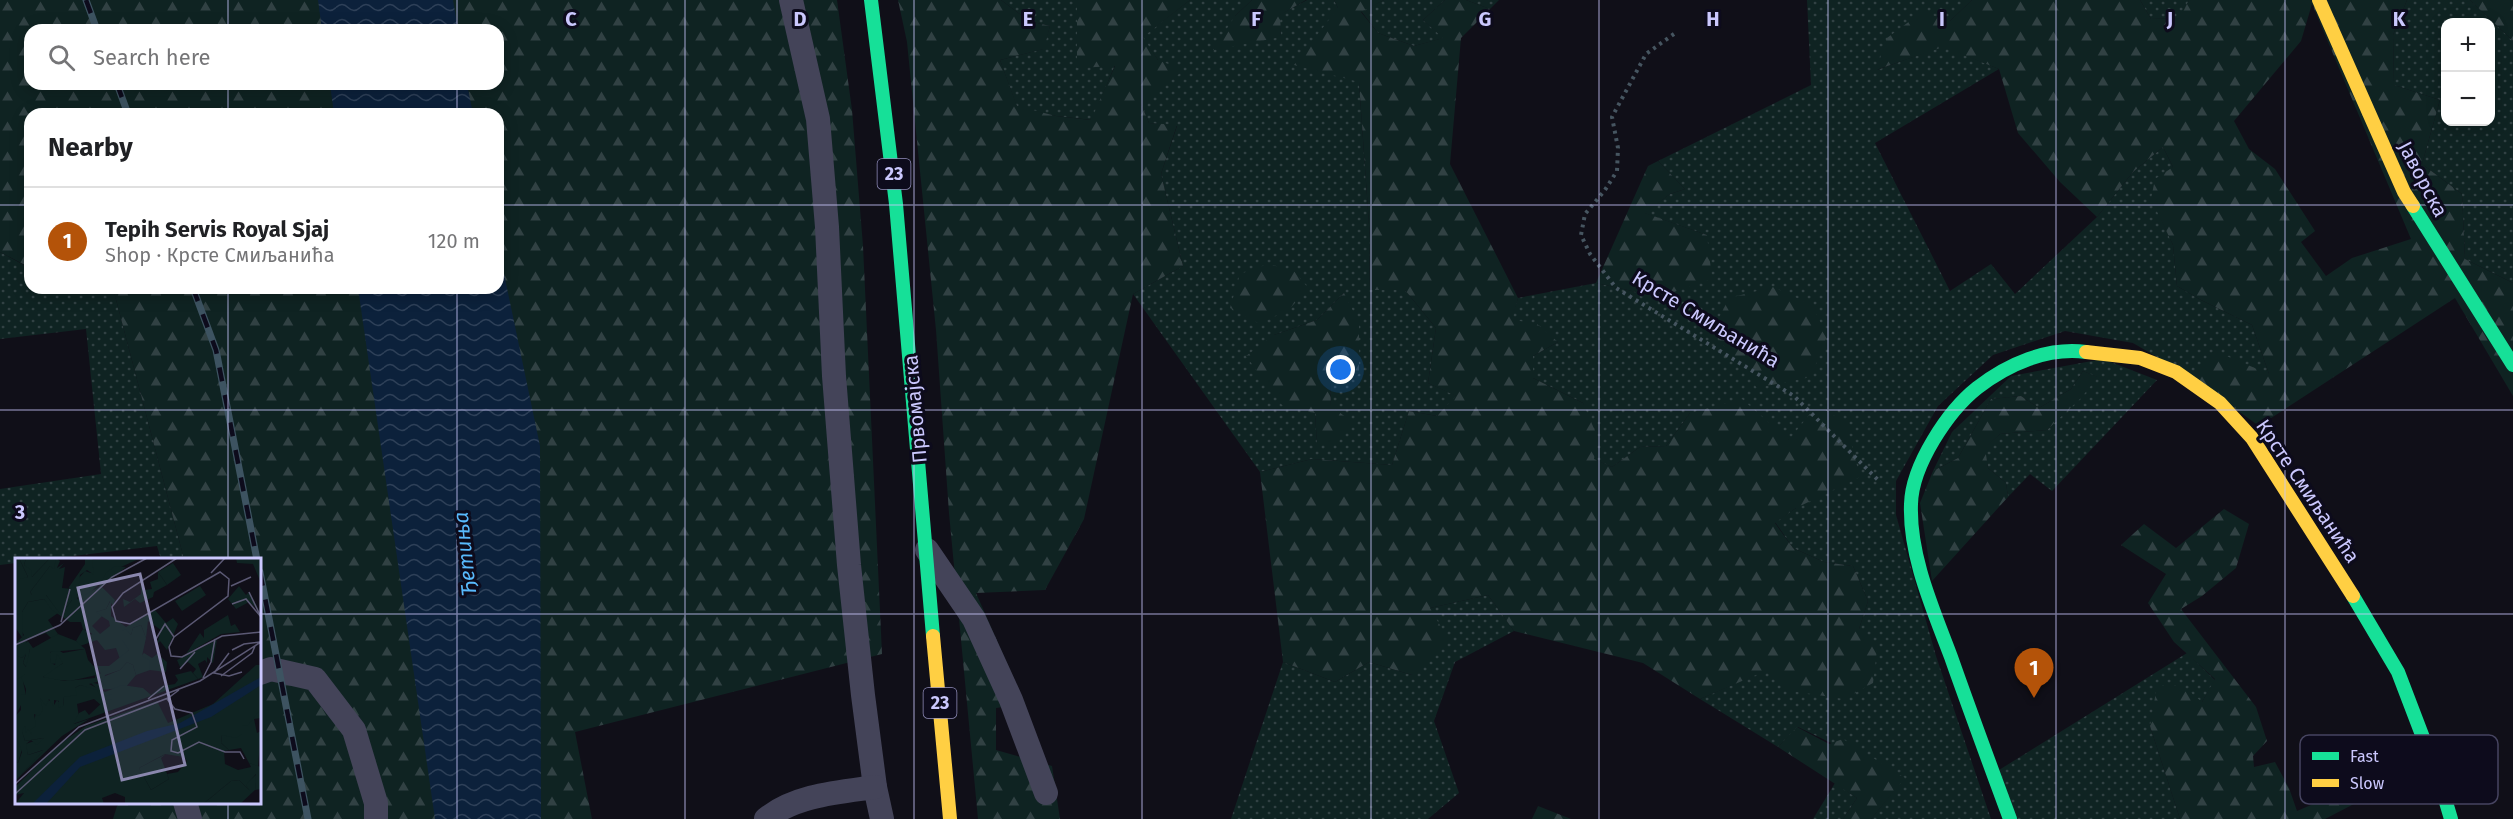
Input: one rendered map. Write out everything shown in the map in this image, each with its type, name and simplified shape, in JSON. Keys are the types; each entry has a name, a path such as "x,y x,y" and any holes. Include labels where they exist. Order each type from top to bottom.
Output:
{"street":[{"name":"Првомајска","path":"871,0 894,177 950,819"},
{"name":"Јаворска","path":"2319,0 2404,192 2513,365"},
{"name":"Крсте Смиљанића","path":"2010,819 1934,610 1914,545 1911,502 1920,467 1940,430 1968,395 1995,374 2030,358 2071,350 2140,358 2176,372 2220,403 2252,438 2326,551 2398,672 2422,735"},
{"name":"Крсте Смиљанића","path":"2447,804 2451,819"}],"lane":[{"path":"791,0 818,119 848,553 875,787 882,819"},
{"path":"927,550 974,619 1011,700 1046,793"},
{"path":"261,673 271,669 315,679 354,730 376,803 376,819"},
{"path":"766,819 775,812 820,795 875,787"},
{"path":"186,804 190,819"}],"path":[{"name":"Крсте Смиљанића","path":"1674,34 1646,54 1612,117 1618,148 1617,171 1585,214 1581,235 1590,254 1616,288 1794,396 1832,432 1912,517"}],"green space":[{"path":"0,0 837,0 852,110 863,246 882,654 575,732 592,819 113,819 118,804 261,804 261,558 184,558 115,294 504,294 504,108 24,108 24,264 0,252"},
{"path":"898,0 1001,0 1029,21 1050,26 1044,49 1000,60 1017,106 1056,116 1091,120 1115,66 1077,68 1077,0 1190,0 1143,37 1158,60 1184,70 1141,104 1149,123 1177,125 1161,174 1183,266 1133,294 1084,519 1045,590 976,593 1025,704 996,708 996,750 1052,766 1060,819 978,819 949,513 936,330 907,42"},
{"path":"1001,0 1077,0 1077,67 1115,65 1092,120 1056,116 1017,107 1000,60 1043,49 1050,26 1029,21"},
{"path":"1190,0 1252,0 1235,16 1281,37 1279,15 1307,0 1334,0 1359,82 1370,239 1369,290 1405,290 1436,328 1428,383 1457,396 1437,416 1409,411 1392,465 1312,459 1260,472 1133,294 1183,266 1161,174 1177,126 1149,123 1141,104 1158,60 1142,37","holes":["1344,293 1359,374 1330,381 1331,406 1317,443 1315,413 1274,335 1317,320"]},
{"path":"1252,0 1306,0 1280,15 1281,37 1213,50 1235,16"},
{"path":"1334,0 1384,0 1361,12 1378,33 1414,46 1443,38 1423,20 1445,0 1466,0 1490,9 1461,38 1450,164 1518,298 1512,320 1536,323 1558,342 1533,356 1533,378 1583,403 1598,438 1594,459 1612,467 1640,447 1666,446 1690,413 1742,399 1789,440 1817,405 1846,423 1860,477 1796,508 1775,523 1793,548 1824,562 1853,566 1868,601 1859,629 1877,650 1873,683 1844,699 1785,690 1770,669 1700,699 1643,663 1514,631 1488,595 1430,608 1448,639 1412,675 1369,662 1335,682 1283,662 1260,472 1312,459 1392,465 1409,411 1437,416 1456,396 1428,383 1436,328 1405,290 1369,290 1370,239 1359,82 1294,65 1338,8"},
{"path":"1384,0 1445,0 1423,20 1444,38 1414,46 1378,33 1361,11"},
{"path":"1466,0 1499,0 1490,9"},
{"path":"1807,0 1972,0 1950,21 1877,70 1943,46 1999,69 1875,143 1950,291 1991,264 2015,294 2097,217 2133,172 2163,147 2173,167 2152,199 2173,245 2177,286 2252,325 2269,374 2193,378 2133,343 2065,331 1993,355 1938,406 1896,481 1896,515 1936,656 1991,819 1871,819 1904,778 1798,727 1778,747 1700,699 1859,629 1868,601 1853,566 1824,562 1793,548 1775,522 1796,508 1789,440 1690,413 1666,446 1640,447 1612,467 1593,459 1583,403 1533,378 1533,356 1558,342 1511,320 1518,298 1596,283 1659,297 1707,235 1644,213 1670,194 1685,189 1658,161 1811,85"},
{"path":"1972,0 2140,0 2151,19 2180,18 2189,0 2407,0 2393,35 2394,85 2440,100 2422,164 2462,194 2465,259 2513,283 2513,396 2455,298 2259,426 2193,378 2217,352 2269,374 2252,325 2177,286 2173,245 2151,199 2155,179 2173,167 2163,147 2133,172 2097,217 2060,182 2018,133 1999,69 1943,47 1876,70 1887,38 1922,12 1950,21","holes":["2312,4 2411,239 2352,258 2326,276 2301,242 2315,231 2275,169 2249,149 2234,121 2301,41"]},
{"path":"2140,0 2189,0 2181,18 2151,19"},
{"path":"2407,0 2470,0 2489,18 2441,18 2441,126 2495,126 2495,24 2513,41 2513,283 2465,259 2462,194 2422,164 2440,100 2394,85 2393,35"},
{"path":"2470,0 2513,0 2513,41 2495,24 2495,18 2489,18"},
{"path":"1658,161 1685,189 1670,194 1645,213 1707,235 1712,279 1659,297 1596,283 1648,166"},
{"path":"0,252 24,265 24,294 115,294 184,558 161,558 157,546 56,558 15,558 15,563 0,565 0,489 101,474 86,329 0,339"},
{"path":"1268,264 1294,271 1309,289 1290,308 1260,324 1230,308 1240,274"},
{"path":"1773,287 1812,305 1827,336 1811,377 1757,388 1720,341 1717,322 1729,298"},
{"path":"1344,293 1359,323 1359,374 1330,381 1331,406 1351,421 1337,444 1317,444 1315,413 1282,405 1246,356 1274,335 1317,320"},
{"path":"2103,359 2157,380 2052,491 2030,474 2008,497 2006,483 1988,468 1984,448 2000,434 2047,430 2097,377 2083,371 2071,389 2039,408 2021,396 1991,399 1958,458 1933,471 1952,432 2011,376"},
{"path":"2083,371 2098,377 2081,398 2047,430 2000,434 1985,448 1988,468 2006,483 2008,497 1932,581 1920,503 1933,471 1958,458 1991,399 2021,396 2039,408 2071,389"},
{"path":"2224,509 2249,524 2236,568 2202,596 2181,609 2256,707 2267,741 2253,756 2254,767 2275,762 2289,788 2297,811 2313,804 2354,804 2325,819 2180,819 2150,726 2157,686 2183,686 2202,702 2215,679 2174,642 2148,603 2166,574 2121,545 2144,524 2176,548"},
{"path":"1488,595 1514,631 1455,662 1434,721 1459,793 1428,819 1231,819 1283,662 1335,682 1369,662 1412,675 1430,608"},
{"path":"2187,653 2215,680 2202,702 2150,726 2180,819 2016,819 1999,770"},
{"path":"1797,727 1829,744 1843,739 1905,778 1871,819 1843,819 1857,798 1778,747"},
{"path":"1835,783 1857,798 1843,819 1813,819"},
{"path":"1538,806 1571,819 1532,819"}],"water":[{"path":"318,0 453,0 457,24 321,24"},
{"path":"331,90 468,90 472,108 333,108"},
{"name":"Ђетиња","path":"504,274 540,446 541,819 435,819 359,294 504,294"}],"railway":[{"path":"86,0 95,24"},
{"path":"119,90 126,108"},
{"path":"195,294 216,350 257,558"},
{"path":"261,577 308,819"}],"traffic: fast":[{"path":"871,0 896,204 933,636"},
{"path":"2413,206 2513,365"},
{"path":"2010,819 1918,563 1911,524 1913,489 1925,456 1934,440 1955,410 1977,388 1989,379 2028,359 2057,352 2086,352"},
{"path":"2353,596 2398,672 2422,735"},
{"path":"2447,804 2451,819"}],"traffic: slow":[{"path":"2319,0 2404,192 2413,206"},
{"path":"2086,352 2140,358 2176,372 2220,403 2252,438 2353,596"},
{"path":"933,636 950,819"}],"place":[{"name":"Tepih Servis Royal Sjaj","path":"2034,698"}]}
